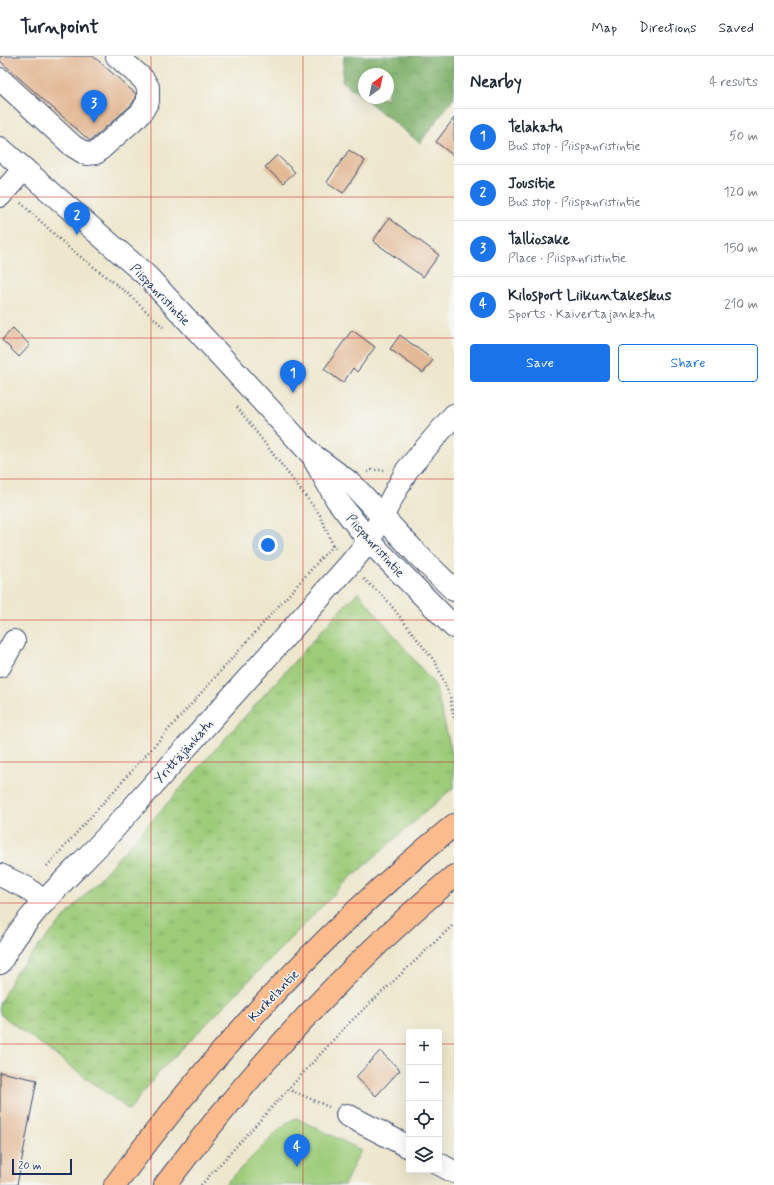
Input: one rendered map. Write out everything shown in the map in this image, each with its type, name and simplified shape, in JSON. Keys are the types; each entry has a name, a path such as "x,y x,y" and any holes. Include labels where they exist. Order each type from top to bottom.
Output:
{"main road":[{"name":"Kurkelantie","path":"115,1185 172,1112 252,1016 343,924 405,866 454,825"},
{"path":"165,1185 206,1130 282,1042 358,964 431,895 454,876"}],"street":[{"path":"0,79 73,146 86,154 96,152 141,113 148,101 148,87 143,79 117,56"},
{"name":"Piispanristintie","path":"0,148 147,276 310,453 353,485 416,554 454,590"},
{"path":"3,192 24,169"},
{"name":"Yrittäjänkatu","path":"0,963 19,932 44,902 95,849 349,565 369,540 407,470 454,415"},
{"name":"Piispanristintie","path":"310,453 337,500 369,540 454,627"},
{"path":"0,666 14,641"},
{"path":"0,875 27,888 44,902"},
{"path":"348,1115 406,1145"},
{"path":"442,1166 454,1172"}],"path":[{"path":"3,192 68,247 126,292 167,332"},
{"path":"233,401 320,515 332,545 349,565 386,599 436,663 450,696 454,718"},
{"path":"27,888 332,545"},
{"path":"200,1185 346,1026 454,924"},
{"path":"288,1089 348,1115"}],"green space":[{"path":"344,56 454,56 454,98 420,143 371,104 394,104 394,68 358,68 358,94 342,81"},
{"path":"358,592 435,685 454,761 454,787 347,881 161,1070 129,1110 0,1014 0,1003 15,973"},
{"path":"296,1118 361,1150 344,1185 224,1185 286,1123"}],"building":[{"path":"0,56 93,56 136,94 136,98 131,105 90,141 0,61"},
{"path":"454,118 454,156 436,142"},
{"path":"349,150 365,161 343,193 327,182"},
{"path":"277,155 295,172 283,183 265,167"},
{"path":"389,218 439,255 423,277 373,241"},
{"path":"13,328 30,345 19,357 2,340"},
{"path":"352,330 375,347 357,372 353,368 343,383 324,369"},
{"path":"400,335 433,360 423,373 390,349"},
{"path":"380,1051 400,1070 376,1096 356,1077"},
{"path":"0,1072 37,1080 17,1185 0,1185"}],"place":[{"name":"Talliosake","path":"94,123"},
{"name":"Jousitie","path":"77,235"},
{"name":"Telakatu","path":"293,393"},
{"name":"Kilosport Liikuntakeskus","path":"297,1167"}]}
